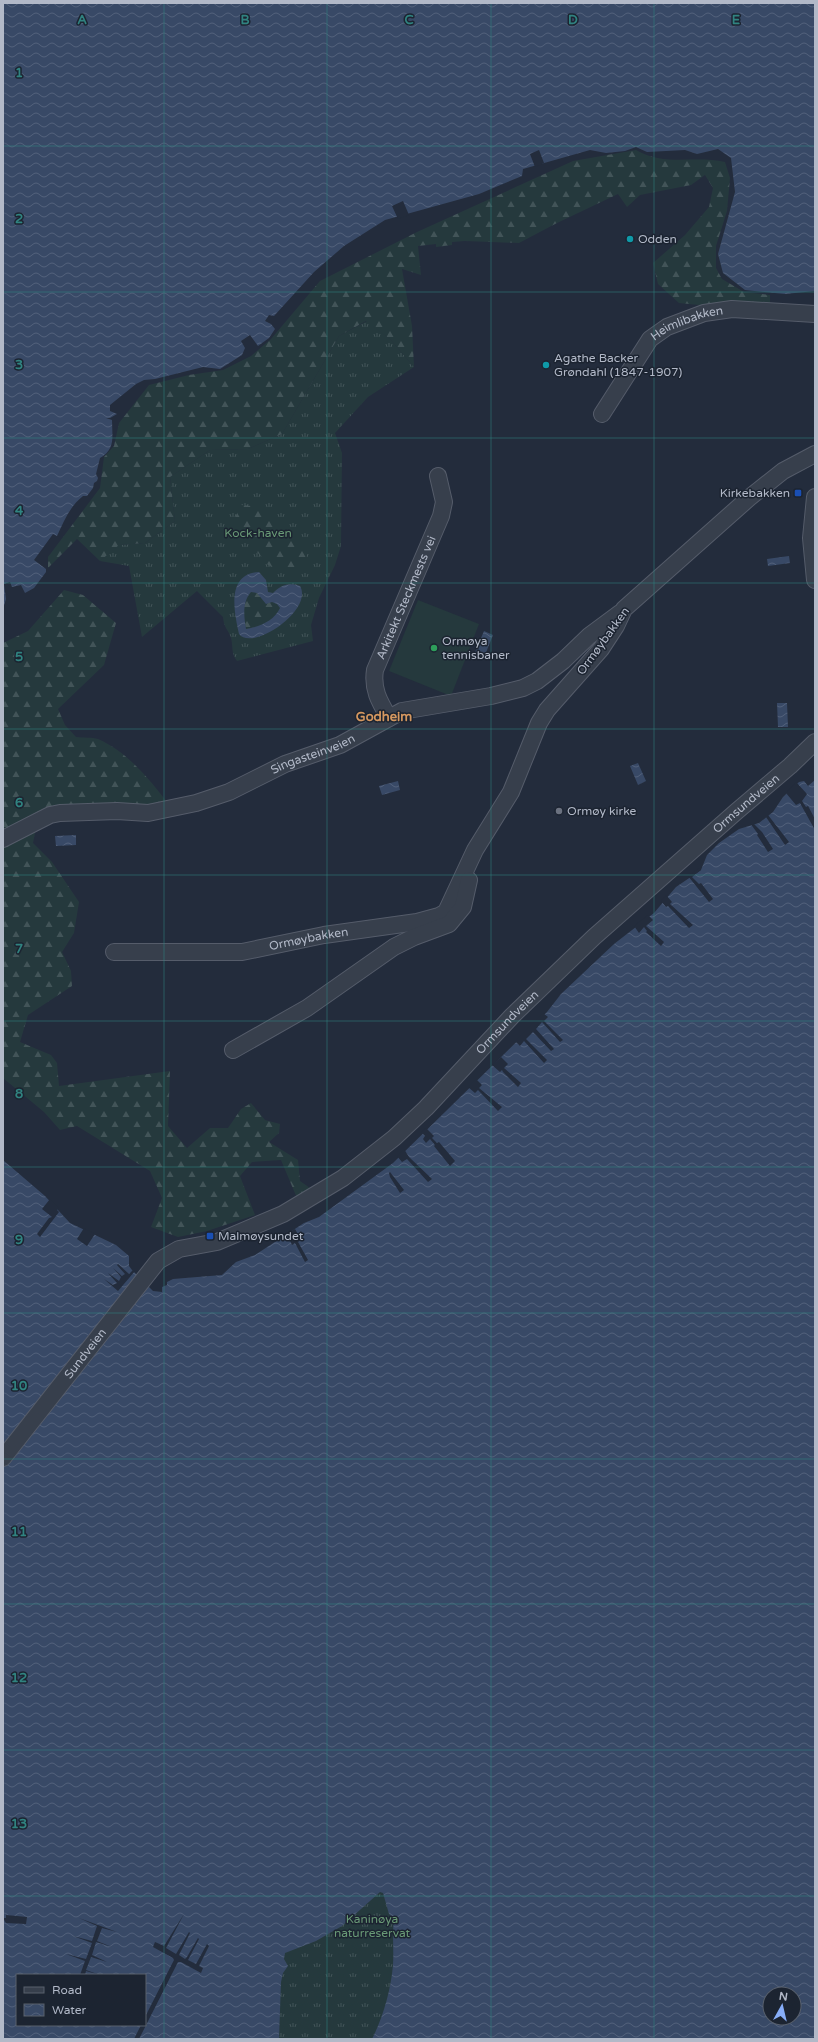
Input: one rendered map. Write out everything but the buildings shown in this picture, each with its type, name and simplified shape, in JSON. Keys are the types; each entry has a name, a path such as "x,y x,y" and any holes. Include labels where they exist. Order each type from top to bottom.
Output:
{"street":[{"name":"Heimlibakken","path":"602,414 650,339 667,327 704,313 726,310 750,309 815,314"},
{"name":"Ormøybakken","path":"114,952 242,952 324,935 417,922 439,916 446,912 469,862 511,792 533,734 547,710 601,649 616,626 624,610 749,498 782,471 815,454"},
{"name":"Arkitekt Steckmests vei","path":"389,718 376,695 374,685 376,670 441,516 444,502 438,476"},
{"path":"815,497 811,538 815,580"},
{"name":"Singasteinveien","path":"3,839 50,815 60,813 123,811 148,813 196,804 229,792 285,764 340,745 402,711 491,696 530,685 563,661 588,636 624,610"},
{"name":"Ormsundveien","path":"171,1252 186,1247 217,1242 283,1214 343,1178 394,1138 426,1108 512,1016 594,936 790,766 815,742"},
{"path":"233,1050 306,1008 400,944 449,924 463,906 466,897 471,872 469,862"},
{"name":"Sundveien","path":"3,1458 148,1273 158,1261 171,1252"}],"green space":[{"path":"636,150 658,158 714,160 725,162 730,178 727,211 716,246 716,268 722,279 744,292 770,295 770,305 709,306 679,303 658,284 653,263 685,235 709,207 713,188 705,175 691,185 640,195 627,207 618,194 519,243 465,241 452,242 452,245 436,247 436,244 418,246 421,275 402,269 412,326 414,367 391,340 366,321 339,336 282,434 248,449 210,450 170,477 175,521 145,543 119,545 100,561 77,539 48,568 48,557 100,488 104,457 114,446 119,423 149,385 189,375 223,370 251,356 271,339 320,281 417,232 573,161"},
{"name":"Kock-haven","path":"367,321 391,340 414,367 368,397 335,433 342,453 341,546 335,565 319,598 311,625 313,641 237,661 234,655 230,635 223,617 197,591 142,637 129,566 100,561 118,545 145,543 175,521 170,477 210,450 248,449 282,434 339,336"},
{"path":"241,505 265,507 303,543 308,561 287,573 268,565 251,545 247,531 234,520"},
{"path":"64,590 83,595 116,623 104,665 58,709 65,725 76,737 98,739 119,751 147,777 170,806 57,805 37,823 33,843 52,862 79,902 74,933 62,952 71,971 72,986 28,1015 20,1042 51,1055 57,1063 59,1086 170,1071 168,1126 187,1148 210,1128 228,1128 241,1109 251,1103 265,1120 280,1124 279,1133 269,1142 298,1160 300,1181 310,1188 297,1198 281,1160 252,1162 240,1176 255,1215 207,1231 178,1237 151,1227 162,1198 150,1171 77,1126 60,1130 44,1112 3,1078 3,643 28,631"},
{"path":"251,592 267,598 280,608 277,613 266,623 246,629 244,605"},
{"name":"Ormøya tennisbaner","path":"418,600 479,624 451,696 389,671"},
{"name":"Kaninøya naturreservat","path":"351,1804 471,2039 176,2039"}],"water":[{"path":"3,3 815,3 815,291 785,294 745,290 723,273 718,254 735,192 731,158 718,149 697,154 685,150 647,152 636,147 625,151 606,153 590,150 523,169 522,176 479,194 385,220 344,246 314,272 274,316 269,315 265,321 271,324 275,329 269,338 258,346 250,335 241,341 245,348 242,355 220,369 203,367 155,379 144,380 136,384 110,405 110,411 117,414 110,418 106,418 112,420 112,442 109,451 100,458 96,474 98,478 97,481 94,483 93,488 87,496 83,496 74,504 57,536 53,534 34,560 46,569 46,572 34,588 25,593 21,585 12,587 10,582 4,584 6,599 3,609"},
{"path":"789,556 790,563 768,566 767,559"},
{"path":"259,572 266,580 268,592 273,593 282,586 292,584 300,586 302,596 298,606 280,626 268,633 256,637 246,638 239,634 234,605 237,586 241,579 248,574","holes":["251,592 257,593 266,604 272,602 277,604 280,608 277,613 266,623 246,629 244,615 246,600"]},
{"path":"484,631 493,635 485,655 482,654 477,658 473,657"},
{"path":"777,703 787,703 788,727 778,727"},
{"path":"638,763 646,781 638,785 630,766"},
{"path":"815,780 815,2039 372,2039 380,2022 386,2003 393,1965 394,1919 389,1914 383,1893 380,1892 342,1926 316,1941 285,1953 284,1959 288,1966 283,1973 281,1982 279,2039 3,2039 3,1160 45,1196 70,1223 116,1245 129,1256 129,1266 153,1291 162,1292 162,1287 167,1285 167,1282 173,1279 222,1275 236,1262 255,1255 304,1223 319,1217 393,1163 547,1012 561,994 614,944 654,913 676,887 701,870 707,855 719,843 739,829 759,823 773,812 783,797 799,782 804,781 808,786"},
{"path":"398,781 400,790 382,795 379,786"},
{"path":"76,835 76,845 56,846 55,836"}],"pier":[{"path":"539,150 544,163 535,167 530,154"},
{"path":"403,201 409,215 398,219 392,206"},
{"path":"796,782 807,794 802,801 806,807 808,806 815,819 815,830 800,803 796,805 786,793"},
{"path":"768,815 789,842 785,845 766,817"},
{"path":"750,823 753,823 762,832 773,849 768,852"},
{"path":"699,868 701,870 692,877 699,884 701,883 713,899 709,902 688,876"},
{"path":"666,895 672,902 670,904 693,925 689,928 668,906 666,907 661,901"},
{"path":"648,915 653,920 646,926 664,942 661,946 646,932 647,931 644,927 639,933 634,926"},
{"path":"543,1013 548,1017 544,1021 563,1040 560,1042 542,1022 536,1029 554,1049 551,1051 533,1032 526,1039 547,1060 544,1063 524,1041 520,1046 515,1041"},
{"path":"501,1057 508,1064 504,1068 521,1083 518,1087 502,1070 500,1072 492,1065"},
{"path":"476,1079 482,1085 479,1088 502,1107 498,1111 478,1090 475,1093 468,1087"},
{"path":"426,1128 434,1136 432,1138 437,1143 439,1142 455,1161 450,1166 430,1139 426,1143 423,1139 425,1136 421,1132"},
{"path":"404,1149 409,1157 432,1179 428,1182 407,1159 402,1162 397,1156"},
{"path":"390,1172 404,1190 400,1193 390,1177"},
{"path":"50,1199 59,1208 57,1210 59,1212 40,1237 37,1234 49,1218 52,1217 42,1209"},
{"path":"84,1228 95,1234 87,1246 77,1239"},
{"path":"295,1229 301,1240 298,1242 308,1260 305,1262 295,1243 292,1245 287,1233"},
{"path":"118,1264 129,1274 133,1270 135,1271 118,1291 104,1279 113,1285 117,1283 108,1273 119,1281 121,1277 113,1268 122,1276 125,1274 117,1265"},
{"path":"184,1914 166,1948 176,1954 189,1932 190,1933 179,1955 185,1959 198,1938 199,1939 188,1960 196,1964 207,1944 209,1946 199,1966 203,1968 201,1973 181,1962 178,1962 146,2025 146,2015 174,1960 153,1947 155,1942 164,1946"},
{"path":"6,1915 27,1917 26,1924 6,1923 3,1918 6,1918"},
{"path":"79,1918 117,1932 102,1928 97,1941 112,1947 96,1942 92,1955 107,1962 91,1957 86,1970 97,1974 86,1971 85,1974 80,1974 85,1961 66,1954 86,1959 92,1943 73,1936 92,1941 97,1926"},
{"path":"140,2026 146,2026 139,2039 134,2039"}],"place":[{"name":"Odden","path":"630,239"},
{"name":"Agathe Backer Grøndahl (1847-1907)","path":"546,365"},
{"name":"Kirkebakken","path":"798,493"},
{"name":"Ormøya tennisbaner","path":"434,648"},
{"name":"Ormøy kirke","path":"559,811"},
{"name":"Malmøysundet","path":"210,1236"}],"district":[{"name":"Godheim","path":"384,717"}]}
